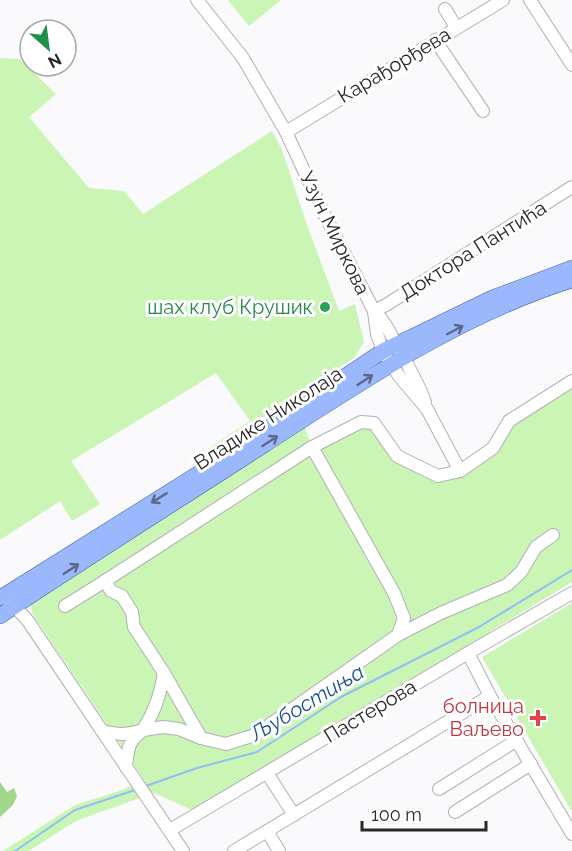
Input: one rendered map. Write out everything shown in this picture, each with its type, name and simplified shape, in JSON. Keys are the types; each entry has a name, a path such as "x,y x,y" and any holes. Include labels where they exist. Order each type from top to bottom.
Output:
{"main road":[{"name":"Владике Николаја","path":"0,616 11,598 212,465 393,354 492,298 572,268"},
{"name":"Владике Николаја","path":"393,354 534,293 572,280"}],"street":[{"name":"Узун Миркова","path":"198,0 243,58 286,132 325,216 374,311 377,334 421,390 427,409 460,471"},
{"name":"Карађорђева","path":"286,132 501,0"},
{"path":"530,0 572,65"},
{"path":"445,9 456,27"},
{"path":"435,40 483,111"},
{"name":"Доктора Пантића","path":"374,311 572,187"},
{"path":"65,606 312,447 361,422 374,423 397,456 438,476 460,471 493,448 509,420 572,381"},
{"path":"312,447 394,593 404,618 398,635"},
{"path":"102,731 117,735 163,727 179,729 201,738 226,744 255,735 398,635 441,613 507,585 521,572 536,547 553,534"},
{"path":"105,581 111,591 122,596 132,612 134,627 164,673 201,738"},
{"name":"Пастерова","path":"170,830 572,593"},
{"path":"11,598 183,851"},
{"path":"468,653 490,696 572,834"},
{"path":"126,767 127,751 132,739 143,730 153,713 164,673"},
{"path":"234,851 490,696"},
{"path":"439,789 517,740"},
{"path":"455,812 531,764"},
{"path":"267,773 294,815"},
{"path":"267,831 279,851"}],"green space":[{"path":"228,0 281,0 249,26"},
{"path":"0,58 18,59 18,78 40,78 56,94 29,117 89,188 124,191 143,214 272,131 282,150 339,311 355,304 364,342 354,358 210,452 209,448 250,421 216,373 71,461 100,504 72,521 60,501 0,540"},
{"path":"572,381 572,582 491,631 468,653 199,813 154,793 81,819 29,851 3,851 75,805 145,781 32,613 31,606 34,597 304,426 312,446 374,423 397,456 438,476 492,448 509,421"},
{"name":"болница Ваљево","path":"572,603 572,812 482,657"},
{"path":"0,782 7,792 14,788 17,796 13,805 0,817"}],"waterway":[{"name":"Љубостиња","path":"146,786 197,768 257,752 341,697 479,627 572,570"},
{"name":"Љубостиња","path":"15,851 75,810 135,790"}],"place":[{"name":"шах клуб Крушик","path":"325,307"},
{"name":"болница Ваљево","path":"538,718"}]}
